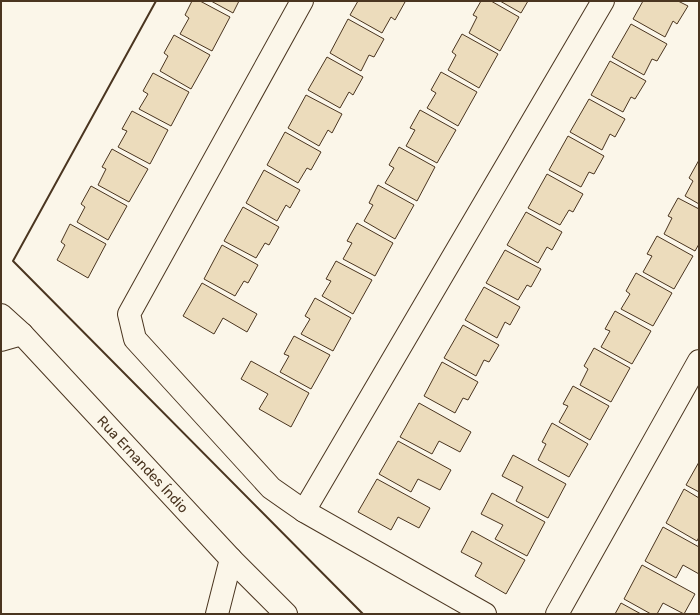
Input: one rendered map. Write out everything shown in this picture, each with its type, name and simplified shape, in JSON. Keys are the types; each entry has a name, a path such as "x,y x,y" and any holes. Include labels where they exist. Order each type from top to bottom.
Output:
{"street":[{"path":"302,1 129,314 135,340 271,488 304,511 485,614"},
{"path":"304,511 603,1"},
{"name":"Rua Ernandes Índio","path":"1,315 22,334 231,559 286,614"},
{"path":"1,340 22,334"},
{"path":"557,614 699,361"},
{"path":"217,614 231,559"}],"building":[{"path":"192,1 200,1 230,17 212,51 180,34 189,18 185,15"},
{"path":"211,1 239,1 233,13"},
{"path":"358,1 405,2 395,20 391,17 382,33 350,15"},
{"path":"481,1 491,1 519,17 500,51 469,33 477,17 473,15"},
{"path":"500,1 528,1 521,13"},
{"path":"643,1 678,1 688,6 677,24 673,21 665,37 633,19"},
{"path":"348,19 384,39 374,57 369,55 361,71 330,53"},
{"path":"631,24 667,44 657,61 652,59 644,75 612,57"},
{"path":"462,34 498,54 479,88 448,70 456,55 452,52"},
{"path":"174,35 210,55 191,89 160,71 168,56 164,53"},
{"path":"327,57 363,77 353,95 349,92 340,108 308,90"},
{"path":"610,61 646,81 635,99 631,97 623,112 591,95"},
{"path":"441,72 477,92 458,126 427,108 436,93 431,90"},
{"path":"153,73 189,92 171,126 139,109 148,94 143,91"},
{"path":"306,95 342,114 332,133 328,130 319,146 288,128"},
{"path":"589,99 625,119 615,137 610,134 602,150 570,132"},
{"path":"420,110 456,130 437,163 406,146 415,130 410,128"},
{"path":"132,111 168,130 150,164 118,147 127,131 122,129"},
{"path":"285,132 321,152 311,170 307,168 298,183 267,165"},
{"path":"568,136 604,156 594,174 589,172 581,187 549,170"},
{"path":"399,147 435,167 417,201 385,183 394,168 389,165"},
{"path":"112,149 148,169 129,202 98,185 106,169 102,167"},
{"path":"699,160 699,204 685,196 693,181 689,178"},
{"path":"264,170 300,190 290,208 286,205 277,221 246,203"},
{"path":"547,174 583,194 573,212 569,210 560,225 528,208"},
{"path":"378,185 414,205 395,239 364,221 373,205 369,203"},
{"path":"91,186 127,206 108,240 77,222 85,207 81,204"},
{"path":"678,198 699,209 699,244 695,251 664,234 672,218 668,216"},
{"path":"243,207 279,227 269,245 265,243 256,258 224,241"},
{"path":"526,212 562,232 552,250 547,247 538,263 507,245"},
{"path":"357,223 393,243 375,276 343,259 352,243 347,241"},
{"path":"70,224 106,244 88,278 57,260 65,245 61,242"},
{"path":"657,236 693,256 674,289 643,272 652,256 647,254"},
{"path":"222,245 258,265 248,283 244,281 235,296 204,279"},
{"path":"505,250 541,269 531,287 527,285 518,300 486,283"},
{"path":"336,261 372,280 353,314 322,296 331,281 326,279"},
{"path":"636,273 672,293 653,326 621,309 630,294 626,291"},
{"path":"202,283 257,314 247,332 223,318 214,334 183,316"},
{"path":"484,287 520,307 510,325 505,322 497,338 465,320"},
{"path":"315,298 351,318 333,351 301,334 310,319 305,316"},
{"path":"615,311 651,331 632,364 601,347 610,331 605,329"},
{"path":"463,325 499,345 489,362 484,360 476,376 444,358"},
{"path":"294,336 330,355 311,389 280,372 289,356 284,354"},
{"path":"594,348 630,368 611,402 580,385 588,369 584,366"},
{"path":"251,361 309,393 291,427 259,409 268,394 241,379"},
{"path":"442,362 478,382 468,400 463,398 455,413 424,396"},
{"path":"573,386 609,406 590,440 559,422 568,406 563,404"},
{"path":"419,403 471,432 460,452 439,441 432,454 400,437"},
{"path":"552,423 588,444 569,477 538,460 546,444 542,442"},
{"path":"398,441 451,470 440,490 418,479 411,492 379,474"},
{"path":"513,455 566,484 548,518 516,501 523,487 502,476"},
{"path":"699,462 699,492 686,485"},
{"path":"377,479 430,508 419,528 398,517 391,530 358,512"},
{"path":"684,489 699,498 699,537 697,541 666,523"},
{"path":"492,493 545,522 527,556 495,539 503,525 481,514"},
{"path":"663,527 699,547 699,574 683,565 676,578 645,561"},
{"path":"472,531 525,560 506,594 475,576 482,563 461,552"},
{"path":"642,565 695,594 684,614 663,603 657,614 651,614 624,599"},
{"path":"621,603 641,614 615,614"}],"wall":[{"path":"156,1 13,261 363,614"}]}
